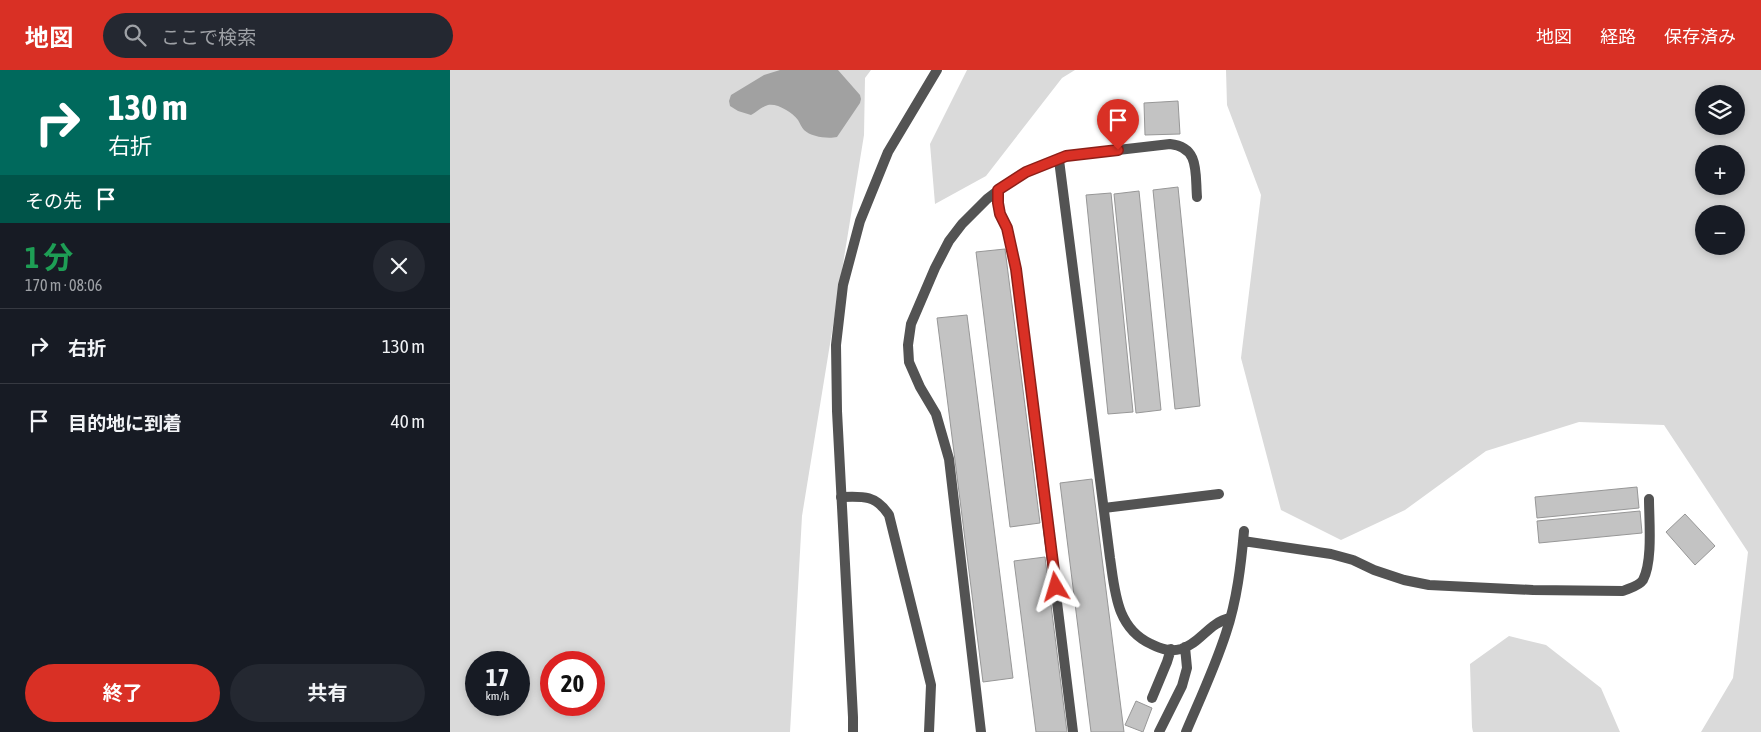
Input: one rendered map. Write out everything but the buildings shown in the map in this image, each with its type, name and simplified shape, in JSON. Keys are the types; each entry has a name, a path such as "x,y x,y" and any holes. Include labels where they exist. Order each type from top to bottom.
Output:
{"street":[{"path":"853,732 837,410 836,345 843,285 860,221 888,152 937,70"},
{"path":"982,732 949,459 936,414 920,387 909,362 908,345 912,324 935,268 949,241 962,224 987,199 1026,172 1066,156 1170,144 1179,145 1184,146 1192,156 1197,197"},
{"path":"1059,160 1112,575 1119,608 1131,631 1145,641 1164,650 1181,649 1200,638 1219,620 1230,618"},
{"path":"998,190 1000,214 1007,228 1016,269 1073,732"},
{"path":"1104,508 1219,494"},
{"path":"841,497 863,496 876,500 889,515 931,685 929,732"},
{"path":"1186,732 1227,631 1239,579 1244,536 1331,554 1353,560 1374,570 1404,580 1429,585 1533,590 1623,590 1636,586 1643,580 1650,552 1649,498"},
{"path":"1159,732 1182,686 1187,668 1185,646"},
{"path":"1152,698 1171,649"}],"shaded area":[{"path":"450,70 871,70 865,78 864,135 802,516 790,732 450,732"},
{"path":"780,70 838,70 860,95 860,103 837,137 820,137 807,132 792,114 776,105 768,105 751,115 730,106 731,95 764,75"},
{"path":"967,70 1075,70 1062,78 986,176 935,204 930,144"},
{"path":"1226,70 1761,70 1761,732 1701,732 1733,678 1748,552 1664,425 1579,422 1486,451 1405,510 1341,540 1281,510 1241,358 1261,195 1227,105"},
{"path":"1509,636 1546,645 1601,688 1620,732 1473,732 1470,664"}],"route":[{"path":"1056,587 1016,269 1007,228 1000,214 998,190 1026,172 1066,156 1118,150"}]}
